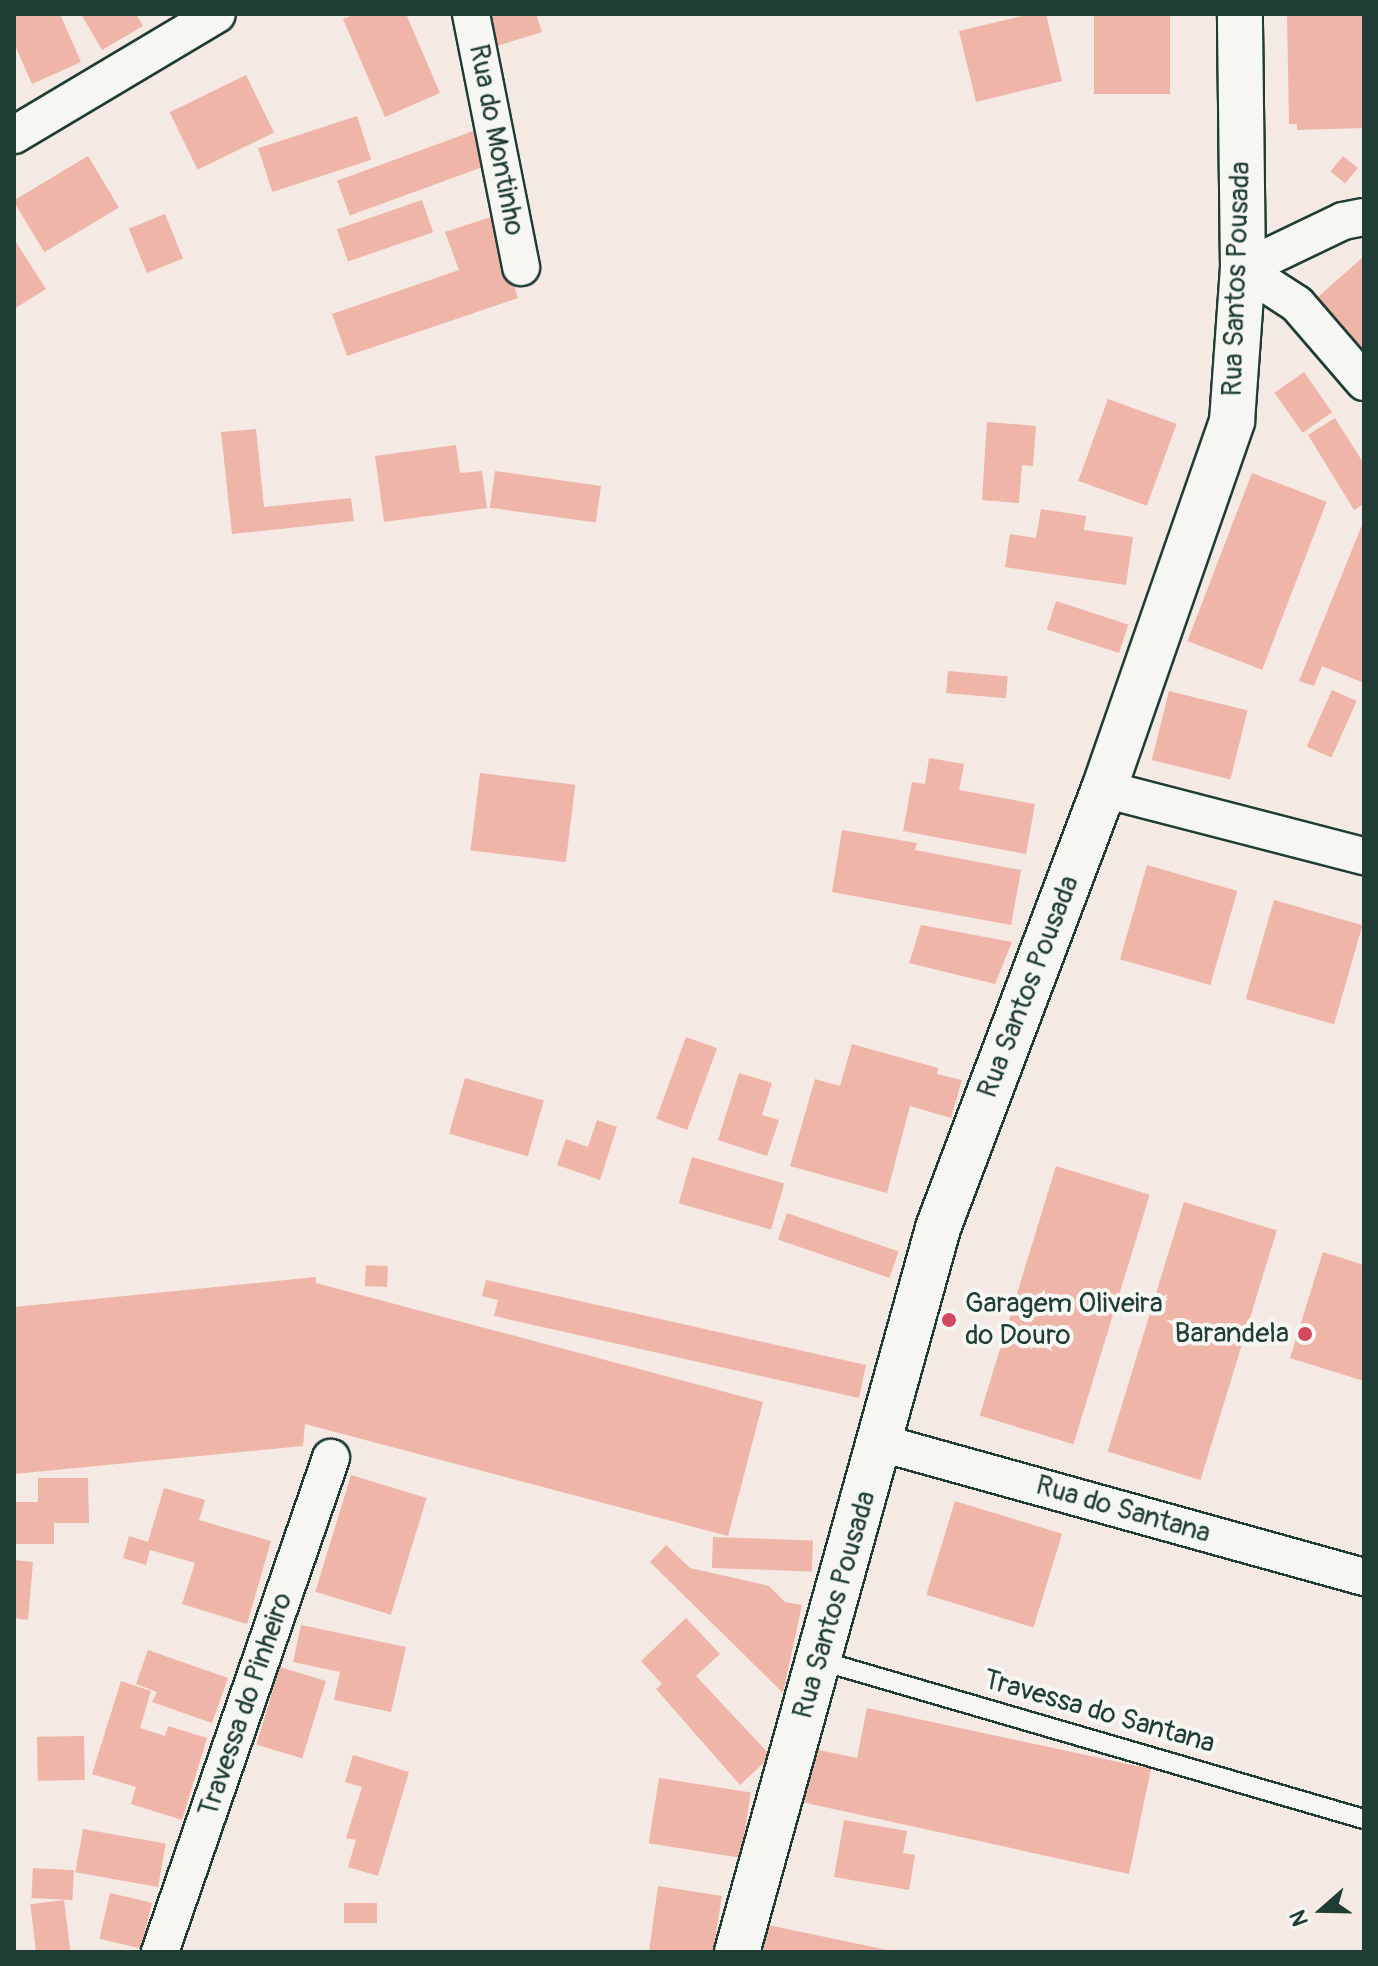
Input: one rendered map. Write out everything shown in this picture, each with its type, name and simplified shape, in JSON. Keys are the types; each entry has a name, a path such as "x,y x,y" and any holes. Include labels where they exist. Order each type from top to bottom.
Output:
{"street":[{"path":"14,135 217,14"},
{"name":"Rua do Montinho","path":"471,14 521,267"},
{"name":"Rua Santos Pousada","path":"737,1952 881,1443 938,1228 1104,789 1232,421 1243,269 1240,14"},
{"path":"1243,269 1343,221 1364,217"},
{"path":"1243,269 1297,304 1364,382"},
{"path":"1104,789 1364,856"},
{"name":"Rua do Santana","path":"881,1443 1364,1577"},
{"name":"Travessa do Pinheiro","path":"160,1952 331,1458"}],"lane":[{"name":"Travessa do Santana","path":"818,1660 1364,1819"}],"building":[{"path":"14,14 60,14 81,62 32,84 14,43"},
{"path":"81,14 136,14 143,26 102,50"},
{"path":"355,14 406,14 440,93 385,117 343,19"},
{"path":"476,14 536,14 542,32 487,49"},
{"path":"1031,14 1046,14 1062,81 976,102 959,31"},
{"path":"1094,14 1170,14 1170,94 1094,94"},
{"path":"1287,14 1364,14 1364,128 1297,130 1297,124 1289,124"},
{"path":"246,75 274,133 198,170 170,112"},
{"path":"357,116 371,160 272,192 258,148"},
{"path":"479,129 492,164 350,215 337,181"},
{"path":"88,156 119,207 44,252 14,200"},
{"path":"1343,156 1358,168 1345,184 1330,172"},
{"path":"422,200 433,232 348,261 337,229"},
{"path":"165,214 183,259 147,273 129,229"},
{"path":"491,217 518,298 347,356 332,314 459,270 445,232"},
{"path":"14,239 46,289 14,309"},
{"path":"1364,256 1364,375 1308,306"},
{"path":"1304,372 1332,412 1303,433 1275,393"},
{"path":"1108,399 1177,424 1147,506 1078,481"},
{"path":"1335,418 1364,464 1364,504 1354,510 1308,435"},
{"path":"987,422 1036,426 1033,466 1022,465 1019,503 982,500"},
{"path":"256,429 264,507 351,498 354,521 232,534 221,432"},
{"path":"456,445 460,473 482,471 487,508 384,522 375,456"},
{"path":"495,471 601,486 596,523 490,508"},
{"path":"1252,473 1327,502 1262,670 1187,641"},
{"path":"1041,509 1086,516 1084,530 1133,537 1126,585 1005,567 1010,534 1036,538"},
{"path":"1364,520 1364,683 1322,666 1314,686 1299,681"},
{"path":"1056,601 1128,624 1119,653 1047,630"},
{"path":"948,671 1008,676 1006,698 946,693"},
{"path":"1332,690 1357,701 1331,758 1307,747"},
{"path":"1169,691 1248,711 1230,779 1152,760"},
{"path":"929,758 964,764 959,790 1035,804 1026,854 903,831 912,782 925,784"},
{"path":"480,773 575,785 566,862 470,850"},
{"path":"842,830 917,843 915,850 1021,870 1011,925 832,892"},
{"path":"1147,865 1237,891 1210,985 1120,959"},
{"path":"1274,900 1362,925 1334,1024 1246,999"},
{"path":"921,925 1012,942 995,984 909,963"},
{"path":"686,1037 717,1048 687,1130 656,1119"},
{"path":"852,1044 938,1068 937,1074 962,1080 951,1118 910,1106 887,1193 790,1166 815,1079 840,1086"},
{"path":"739,1073 772,1083 762,1115 779,1120 767,1156 718,1140"},
{"path":"465,1078 544,1101 528,1156 449,1134"},
{"path":"597,1120 617,1127 600,1180 557,1165 566,1139 588,1147"},
{"path":"692,1157 784,1183 771,1230 679,1203"},
{"path":"1056,1166 1150,1195 1073,1444 980,1416"},
{"path":"1184,1202 1277,1230 1200,1480 1108,1452"},
{"path":"787,1213 899,1251 889,1278 778,1239"},
{"path":"1323,1252 1364,1265 1364,1381 1290,1358"},
{"path":"366,1265 388,1266 387,1287 365,1286"},
{"path":"316,1277 316,1283 763,1402 728,1536 305,1424 303,1446 14,1474 14,1307"},
{"path":"486,1280 866,1365 859,1398 494,1316 498,1300 482,1296"},
{"path":"351,1475 427,1498 391,1615 315,1592"},
{"path":"38,1478 88,1478 89,1523 54,1523 54,1544 14,1544 14,1502 38,1502"},
{"path":"164,1488 205,1500 199,1520 271,1541 247,1624 182,1604 195,1563 150,1550 146,1565 123,1558 129,1536 148,1542"},
{"path":"955,1501 1062,1534 1033,1627 926,1595"},
{"path":"713,1537 813,1540 812,1571 712,1568"},
{"path":"666,1545 690,1568 769,1586 785,1602 802,1605 783,1693 650,1562"},
{"path":"14,1560 33,1562 28,1620 14,1618"},
{"path":"686,1618 720,1654 696,1676 771,1756 740,1785 656,1689 662,1684 641,1661"},
{"path":"301,1625 406,1647 391,1712 334,1700 340,1672 293,1662"},
{"path":"148,1650 228,1678 212,1723 152,1702 157,1692 136,1684"},
{"path":"280,1667 326,1681 302,1758 256,1744"},
{"path":"121,1681 151,1691 140,1728 165,1736 168,1726 207,1738 182,1820 131,1804 136,1787 92,1774"},
{"path":"867,1708 1151,1769 1129,1874 797,1801 809,1748 857,1758"},
{"path":"84,1736 85,1780 38,1781 37,1737"},
{"path":"353,1755 409,1772 378,1876 348,1867 356,1840 346,1838 362,1787 345,1782"},
{"path":"659,1778 751,1793 741,1858 649,1843"},
{"path":"844,1820 907,1831 903,1853 915,1855 909,1890 834,1877"},
{"path":"83,1829 166,1844 158,1887 75,1872"},
{"path":"33,1868 74,1870 72,1900 31,1898"},
{"path":"658,1886 722,1896 713,1952 649,1952"},
{"path":"110,1893 152,1903 141,1948 99,1939"},
{"path":"64,1900 70,1952 36,1952 30,1904"},
{"path":"344,1903 377,1903 377,1923 344,1923"},
{"path":"754,1922 892,1951 892,1952 748,1952"}],"place":[{"name":"Garagem Oliveira do Douro","path":"949,1320"},
{"name":"Barandela","path":"1305,1334"}]}
